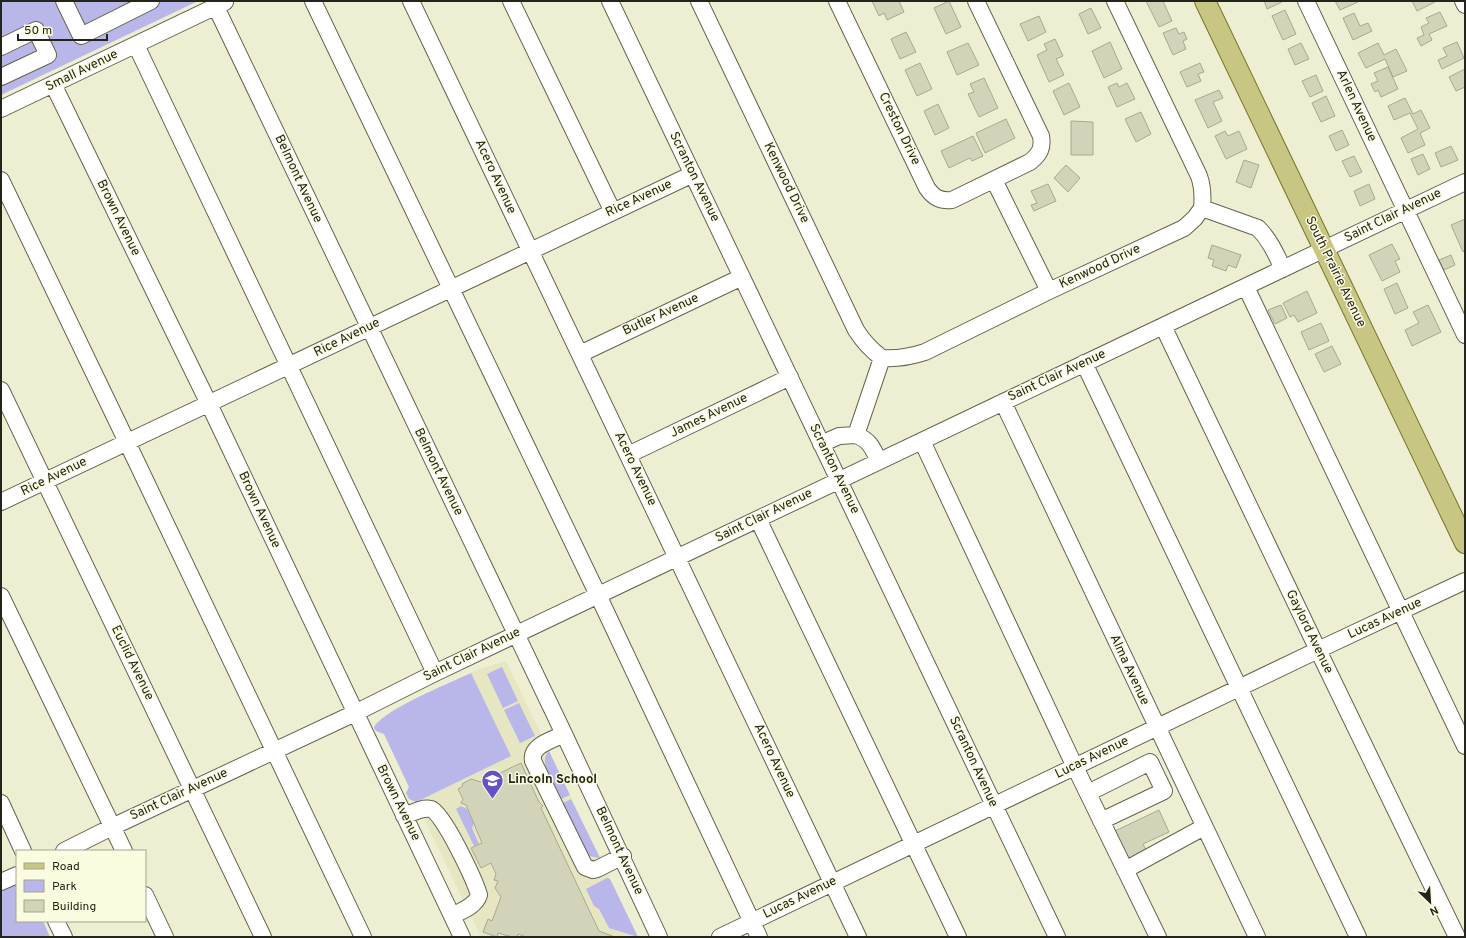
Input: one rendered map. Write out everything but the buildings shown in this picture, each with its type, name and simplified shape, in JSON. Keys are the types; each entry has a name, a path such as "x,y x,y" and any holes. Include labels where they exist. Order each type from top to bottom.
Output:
{"main road":[{"name":"South Prairie Avenue","path":"1205,1 1465,543"}],"street":[{"path":"64,1 81,36 151,1"},
{"path":"313,1 598,595 759,937"},
{"name":"Acero Avenue","path":"411,1 858,937"},
{"path":"511,1 613,212"},
{"name":"Scranton Avenue","path":"610,1 1058,937"},
{"name":"Kenwood Drive","path":"699,1 856,330 863,341 882,358 897,359 925,352 1049,291 1184,228 1195,218 1202,208"},
{"name":"Creston Drive","path":"837,1 930,193 934,198 943,200 952,200 994,180 1030,162 1041,151 1041,136 976,1"},
{"path":"1115,1 1199,176 1202,187 1202,208 1258,228 1271,244 1283,269"},
{"name":"Arlen Avenue","path":"1306,1 1465,335"},
{"path":"1463,1 1465,5"},
{"name":"Small Avenue","path":"1,110 222,3"},
{"name":"Belmont Avenue","path":"222,3 369,327 623,856 659,937"},
{"path":"1,47 36,30 48,55 1,77"},
{"path":"136,45 435,673"},
{"name":"Brown Avenue","path":"53,84 209,404 462,937"},
{"name":"Rice Avenue","path":"1,502 692,174"},
{"path":"1,180 363,937"},
{"path":"994,180 1049,291"},
{"name":"Saint Clair Avenue","path":"66,850 112,826 355,713 677,557 1465,182"},
{"name":"Butler Avenue","path":"580,354 742,277"},
{"path":"1246,287 1402,611 1465,746"},
{"name":"Gaylord Avenue","path":"1163,326 1457,937"},
{"path":"856,435 882,358"},
{"path":"1084,363 1238,689 1358,937"},
{"name":"James Avenue","path":"628,454 790,377"},
{"name":"Euclid Avenue","path":"1,390 263,937"},
{"name":"Alma Avenue","path":"1002,402 1156,728 1257,937"},
{"path":"821,444 839,436 856,435 865,439 870,444 879,461"},
{"path":"922,441 1075,767 1158,937"},
{"path":"758,519 958,937"},
{"name":"Lucas Avenue","path":"720,937 1465,581"},
{"path":"1,596 124,850"},
{"path":"564,734 537,748 533,754 533,761 585,867 593,870 597,869 623,856"},
{"path":"1088,793 1150,762 1164,791 1101,821"},
{"path":"1,803 23,850"},
{"path":"404,816 420,810 432,809 438,813 444,822 458,849 479,895 478,900 474,904 452,916"},
{"path":"1125,870 1204,827"},
{"path":"1,882 16,875"},
{"path":"146,897 165,937"},
{"path":"56,922 64,937"}],"shaded area":[{"name":"Lincoln School","path":"506,661 638,937 481,937 416,802 409,799 406,793 409,787 384,734 376,731 374,728 376,724 398,708 479,669"}],"green space":[{"path":"1,1 198,1 1,95"},
{"path":"502,667 518,701 503,708 487,674"},
{"path":"471,673 511,756 416,802 409,799 406,793 409,787 384,734 376,731 374,728 379,721 402,706"},
{"path":"519,703 535,736 520,743 504,710"},
{"path":"549,751 570,795 561,799 548,775 546,768 545,761"},
{"path":"571,799 600,858 589,856 586,852 563,803"},
{"path":"461,806 467,809 474,823 472,828 479,844 474,846 456,809"},
{"path":"607,878 610,879 638,937 609,928 599,909 594,906 586,889"},
{"path":"16,884 16,922 43,922 50,937 1,937 1,891"}],"place":[{"name":"Lincoln School","path":"492,800"}]}
